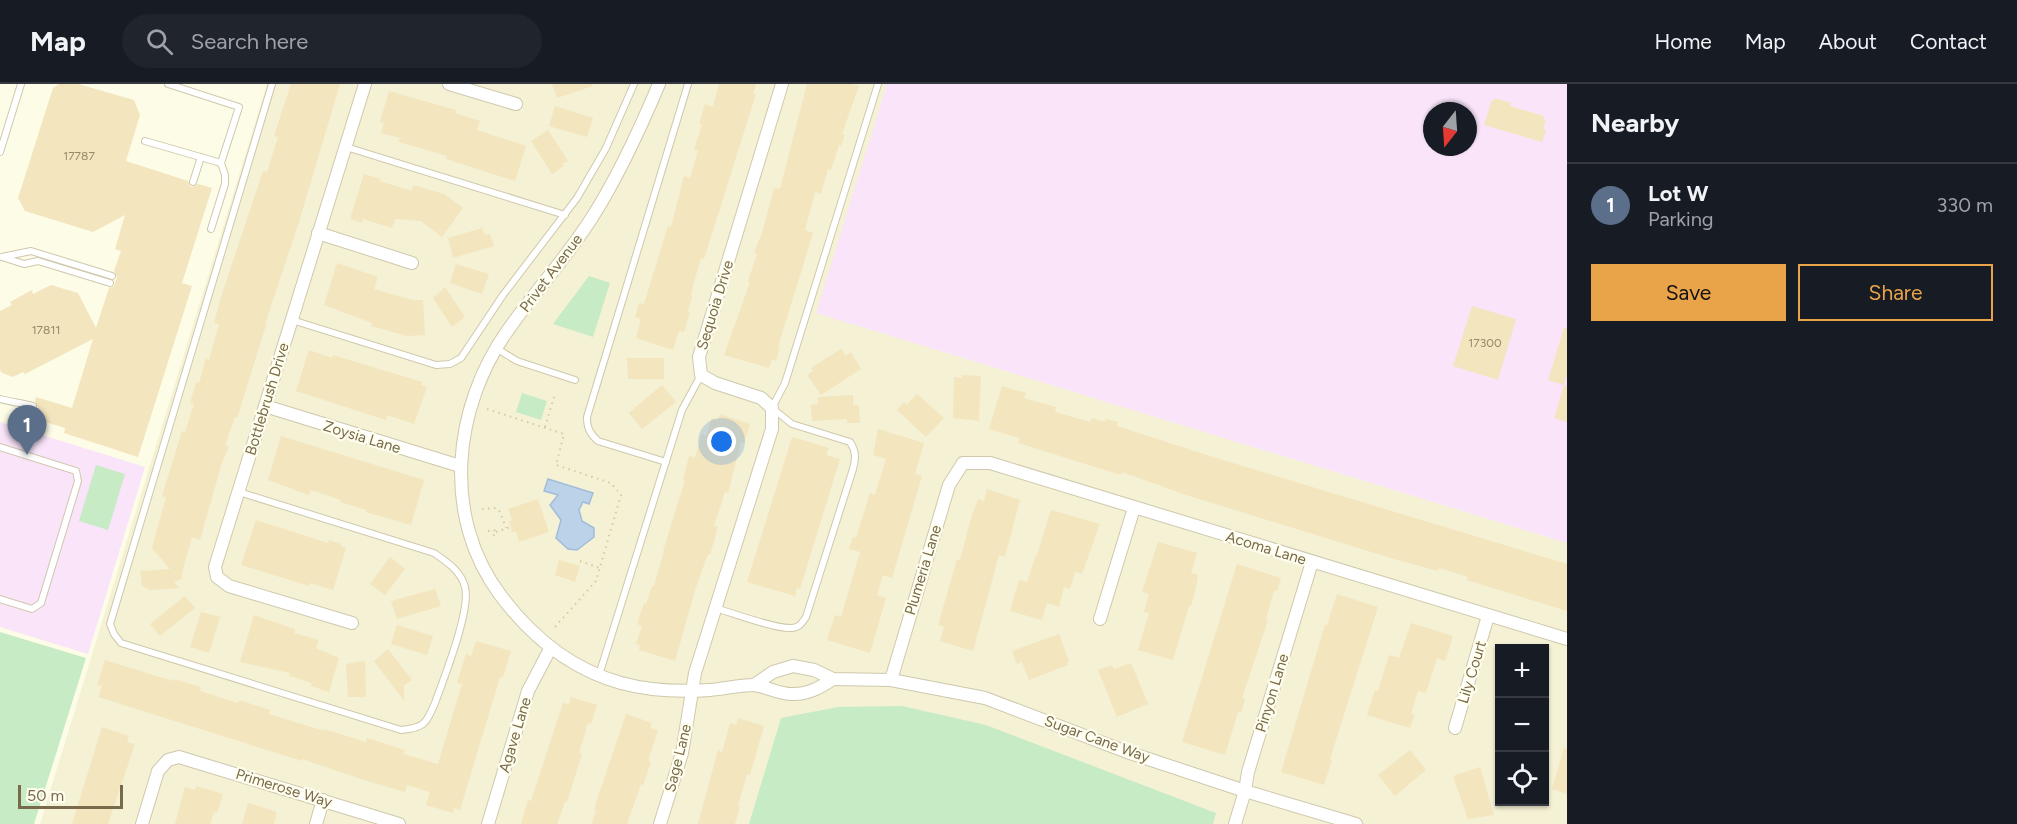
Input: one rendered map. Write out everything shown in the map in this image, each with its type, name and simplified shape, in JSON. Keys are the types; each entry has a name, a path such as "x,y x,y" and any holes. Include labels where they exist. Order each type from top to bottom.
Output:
{"street":[{"name":"Bottlebrush Drive","path":"352,623 229,586 218,577 215,567 365,84"},
{"path":"449,84 516,104"},
{"name":"Privet Avenue","path":"460,466 462,442 472,402 496,348 594,215 622,163 659,84"},
{"name":"Sequoia Drive","path":"701,375 699,357 782,84"},
{"path":"318,233 412,262"},
{"path":"691,691 772,429 772,408 761,398 715,383 701,375"},
{"name":"Zoysia Lane","path":"265,406 460,466"},
{"name":"Acoma Lane","path":"963,463 990,463 1567,639"},
{"name":"Plumeria Lane","path":"891,680 949,486 963,463"},
{"name":"Sugar Cane Way","path":"460,466 463,502 468,525 475,551 484,570 509,606 550,649 598,676 632,686 691,691 754,685 793,694 815,690 833,679"},
{"path":"1100,619 1134,508"},
{"name":"Pinyon Lane","path":"1236,824 1248,772 1312,562"},
{"name":"Lily Court","path":"1455,728 1488,616"},
{"name":"Agave Lane","path":"488,824 528,692 550,649"},
{"name":"Sugar Cane Way","path":"754,685 773,672 793,666 814,670 833,679 891,680 985,698 1127,752 1245,791 1356,824"},
{"name":"Sage Lane","path":"660,824 682,753 688,725 691,691"},
{"name":"Primerose Way","path":"142,824 158,771 168,760 179,757 399,824"},
{"path":"316,824 323,800"}],"lane":[{"path":"0,152 21,84"},
{"path":"168,84 239,107 221,163 225,184 211,229"},
{"path":"238,492 434,554 453,566 465,586 466,608 435,703 428,718 417,729 401,730 121,643 110,624 272,84"},
{"path":"292,320 436,365 450,364 461,358 503,295 566,215 606,148 634,84"},
{"path":"666,462 598,441 587,426 587,417 688,84"},
{"path":"715,608 781,627 793,628 801,625 806,617 853,469 856,458 855,449 850,442 792,424 772,408 785,382 878,84"},
{"path":"145,141 221,163"},
{"path":"345,147 566,215"},
{"path":"193,182 201,157"},
{"path":"31,251 111,280 38,261 24,264 0,258 31,251"},
{"path":"496,348 517,361 574,380"},
{"path":"598,676 682,410 701,375"},
{"path":"0,399 33,406"},
{"path":"0,447 76,471 78,481 41,603 32,609 0,599"}],"path":[{"path":"545,427 554,397"},
{"path":"487,409 564,434 556,465 613,484 621,495 596,581 554,628"},
{"path":"577,478 578,473"},
{"path":"482,508 496,508 506,528"},
{"path":"491,539 496,532 510,527"},
{"path":"488,531 496,532"},
{"path":"580,561 600,568"}],"shaded area":[{"path":"267,84 887,84 817,313 1567,543 1567,824 40,824"},
{"path":"887,84 1567,84 1567,543 816,313"},
{"path":"0,422 145,467 88,654 0,627"}],"green space":[{"path":"589,276 610,283 593,337 553,324"},
{"path":"522,393 547,401 541,420 516,412"},
{"path":"96,465 125,474 108,530 79,521"},
{"path":"0,632 86,658 34,824 0,824"},
{"path":"902,706 986,725 1216,813 1213,824 749,824 781,718 838,707"}],"water":[{"path":"548,479 593,493 589,504 583,502 579,510 582,521 594,528 594,537 577,550 568,549 556,538 561,520 550,505 558,495 544,491"}],"building":[{"path":"59,84 78,84 134,100 140,115 126,161 188,181 192,187 198,184 212,188 182,283 192,286 138,457 64,433 65,428 30,417 32,411 38,408 36,397 72,408 93,339 25,374 23,372 13,377 0,370 0,311 12,305 10,302 32,290 33,294 51,285 78,293 96,328 109,288 114,286 117,277 114,271 121,251 115,249 125,215 93,232 25,211 18,198 53,88"},
{"path":"291,84 340,84 237,418 235,417 225,445 229,446 200,540 192,537 182,579 174,582 179,588 151,590 142,586 140,571 170,569 152,548 166,497 162,496 182,431 185,432 194,404 190,403 196,382 199,383 206,358 209,360 219,324 214,323 221,297 263,171 267,172 278,137 274,136"},
{"path":"552,84 592,84 593,86 557,98"},
{"path":"719,84 756,84 753,94 756,94 704,259 701,258 692,289 688,311 690,312 684,332 679,331 673,350 636,338 641,319 635,317 639,303 644,304 668,226 671,227 684,176 690,178 698,151 694,149 702,125 699,124 705,104 713,107"},
{"path":"807,84 859,86 842,134 845,135 841,146 839,145 831,170 828,169 821,194 815,192 805,230 813,233 778,347 780,347 776,361 772,359 769,368 724,355 750,282 748,281 757,254 754,253 774,188 780,189"},
{"path":"389,91 456,110 455,113 480,121 477,130 526,146 515,181 446,159 447,156 399,142 400,138 381,133 384,123 380,122"},
{"path":"1495,98 1511,103 1510,106 1544,116 1543,119 1546,120 1543,129 1546,130 1542,142 1484,125 1492,100 1494,101"},
{"path":"555,106 593,118 587,137 549,126"},
{"path":"548,130 568,161 552,174 531,141"},
{"path":"364,174 412,191 413,185 444,194 463,208 442,237 421,221 395,219 392,228 363,219 362,223 350,219"},
{"path":"482,228 485,235 490,234 494,246 453,258 448,238"},
{"path":"337,263 378,277 374,289 412,300 423,300 425,335 407,336 371,326 372,323 324,305"},
{"path":"456,264 489,274 482,294 450,283"},
{"path":"445,287 465,317 452,327 433,298"},
{"path":"1472,306 1516,319 1498,380 1453,366"},
{"path":"1564,328 1567,328 1567,375 1564,385 1548,380"},
{"path":"841,349 846,356 851,352 861,369 821,395 807,375 813,371 811,368"},
{"path":"309,350 422,382 421,385 427,387 414,424 387,415 386,420 296,391"},
{"path":"627,358 664,358 664,379 628,379"},
{"path":"962,375 981,376 979,421 953,418 954,377 962,378"},
{"path":"662,385 676,402 642,429 629,413"},
{"path":"1564,385 1567,386 1567,422 1554,418"},
{"path":"1002,386 1026,393 1024,398 1056,407 1055,412 1090,422 1092,418 1105,422 1106,419 1118,422 1117,426 1213,457 1567,564 1567,611 1467,580 1468,577 1439,568 1438,571 1394,559 1186,495 1122,472 1121,475 1018,443 1020,438 989,429"},
{"path":"917,394 944,418 926,437 897,410 904,402 907,405"},
{"path":"853,395 853,405 859,405 860,423 847,423 847,419 812,421 811,405 818,404 818,397"},
{"path":"720,414 750,424 744,443 741,442 728,493 725,492 714,526 718,527 710,555 708,554 696,587 675,661 639,650 640,645 636,644 642,626 637,624 644,603 646,604 652,586 654,586 685,480 683,480 689,456 695,458 702,434 706,436 712,418 718,420"},
{"path":"878,429 924,443 915,474 922,476 892,578 883,575 877,595 886,598 870,653 827,640 835,615 841,617 860,552 849,549 853,537 856,538 870,493 875,495 886,459 873,455"},
{"path":"281,436 424,480 411,525 365,512 366,510 311,490 309,495 268,480"},
{"path":"792,437 829,448 826,455 840,459 800,589 797,588 795,596 747,582"},
{"path":"987,489 1020,500 1005,557 999,555 973,651 940,641 944,627 938,625 957,559 960,560 971,518 978,499 984,501"},
{"path":"538,499 549,532 519,542 516,531 512,532 509,521 512,520 508,509"},
{"path":"1051,510 1100,524 1082,574 1075,572 1070,589 1064,587 1059,607 1047,603 1042,620 1010,611 1019,580 1027,582"},
{"path":"256,520 328,543 329,540 342,544 341,546 346,548 333,590 310,583 309,586 241,565"},
{"path":"1158,542 1197,553 1191,573 1198,575 1195,592 1173,660 1138,650 1149,613 1144,612 1149,594 1142,592"},
{"path":"390,557 405,569 385,595 370,584"},
{"path":"559,560 580,566 575,582 555,575"},
{"path":"1237,564 1281,578 1277,591 1274,591 1266,619 1268,620 1242,698 1245,699 1241,713 1238,712 1225,755 1182,742"},
{"path":"435,589 441,606 397,619 391,601"},
{"path":"1337,594 1378,607 1330,759 1332,760 1324,785 1281,772 1325,625 1327,625"},
{"path":"185,596 195,608 160,636 150,624"},
{"path":"201,612 220,617 209,653 190,647"},
{"path":"254,615 295,629 294,633 319,640 316,648 339,658 329,692 311,686 312,683 289,676 290,673 240,662"},
{"path":"1411,623 1453,636 1445,661 1437,658 1426,693 1418,691 1411,714 1415,715 1410,728 1367,715 1375,690 1378,691 1389,655 1399,658"},
{"path":"397,625 433,636 427,655 391,644"},
{"path":"1059,634 1069,661 1068,665 1029,680 1022,662 1017,664 1012,651"},
{"path":"476,641 511,651 503,677 500,677 460,810 454,808 453,813 426,805 430,792 407,785 405,792 370,782 98,697 102,686 97,685 105,660 173,681 174,679 201,687 200,691 270,710 269,714 324,731 324,729 366,742 367,738 405,750 403,754 438,764 462,684 457,683 466,654 471,656"},
{"path":"388,649 412,680 404,685 404,701 374,661"},
{"path":"365,661 366,697 348,697 346,664"},
{"path":"1131,663 1148,704 1117,717 1098,670 1112,665 1114,669"},
{"path":"571,697 597,705 591,724 588,723 579,753 582,754 567,802 565,802 557,824 521,824 528,800 531,801 563,703 569,704"},
{"path":"626,714 652,723 650,728 658,730 648,761 651,762 627,824 592,824 596,810 594,809"},
{"path":"738,718 764,726 750,775 747,774 735,824 698,824 718,750 722,752 730,723 736,725"},
{"path":"102,727 129,736 127,742 135,744 108,824 72,824"},
{"path":"1564,748 1567,749 1567,794 1552,789"},
{"path":"1410,750 1426,770 1395,796 1378,775"},
{"path":"1480,767 1494,815 1468,819 1453,776"},
{"path":"196,786 223,794 217,813 214,812 210,824 175,824 185,787 195,790"},
{"path":"248,803 277,812 274,824 242,824"}],"place":[{"name":"Lot W","path":"27,455"}]}
